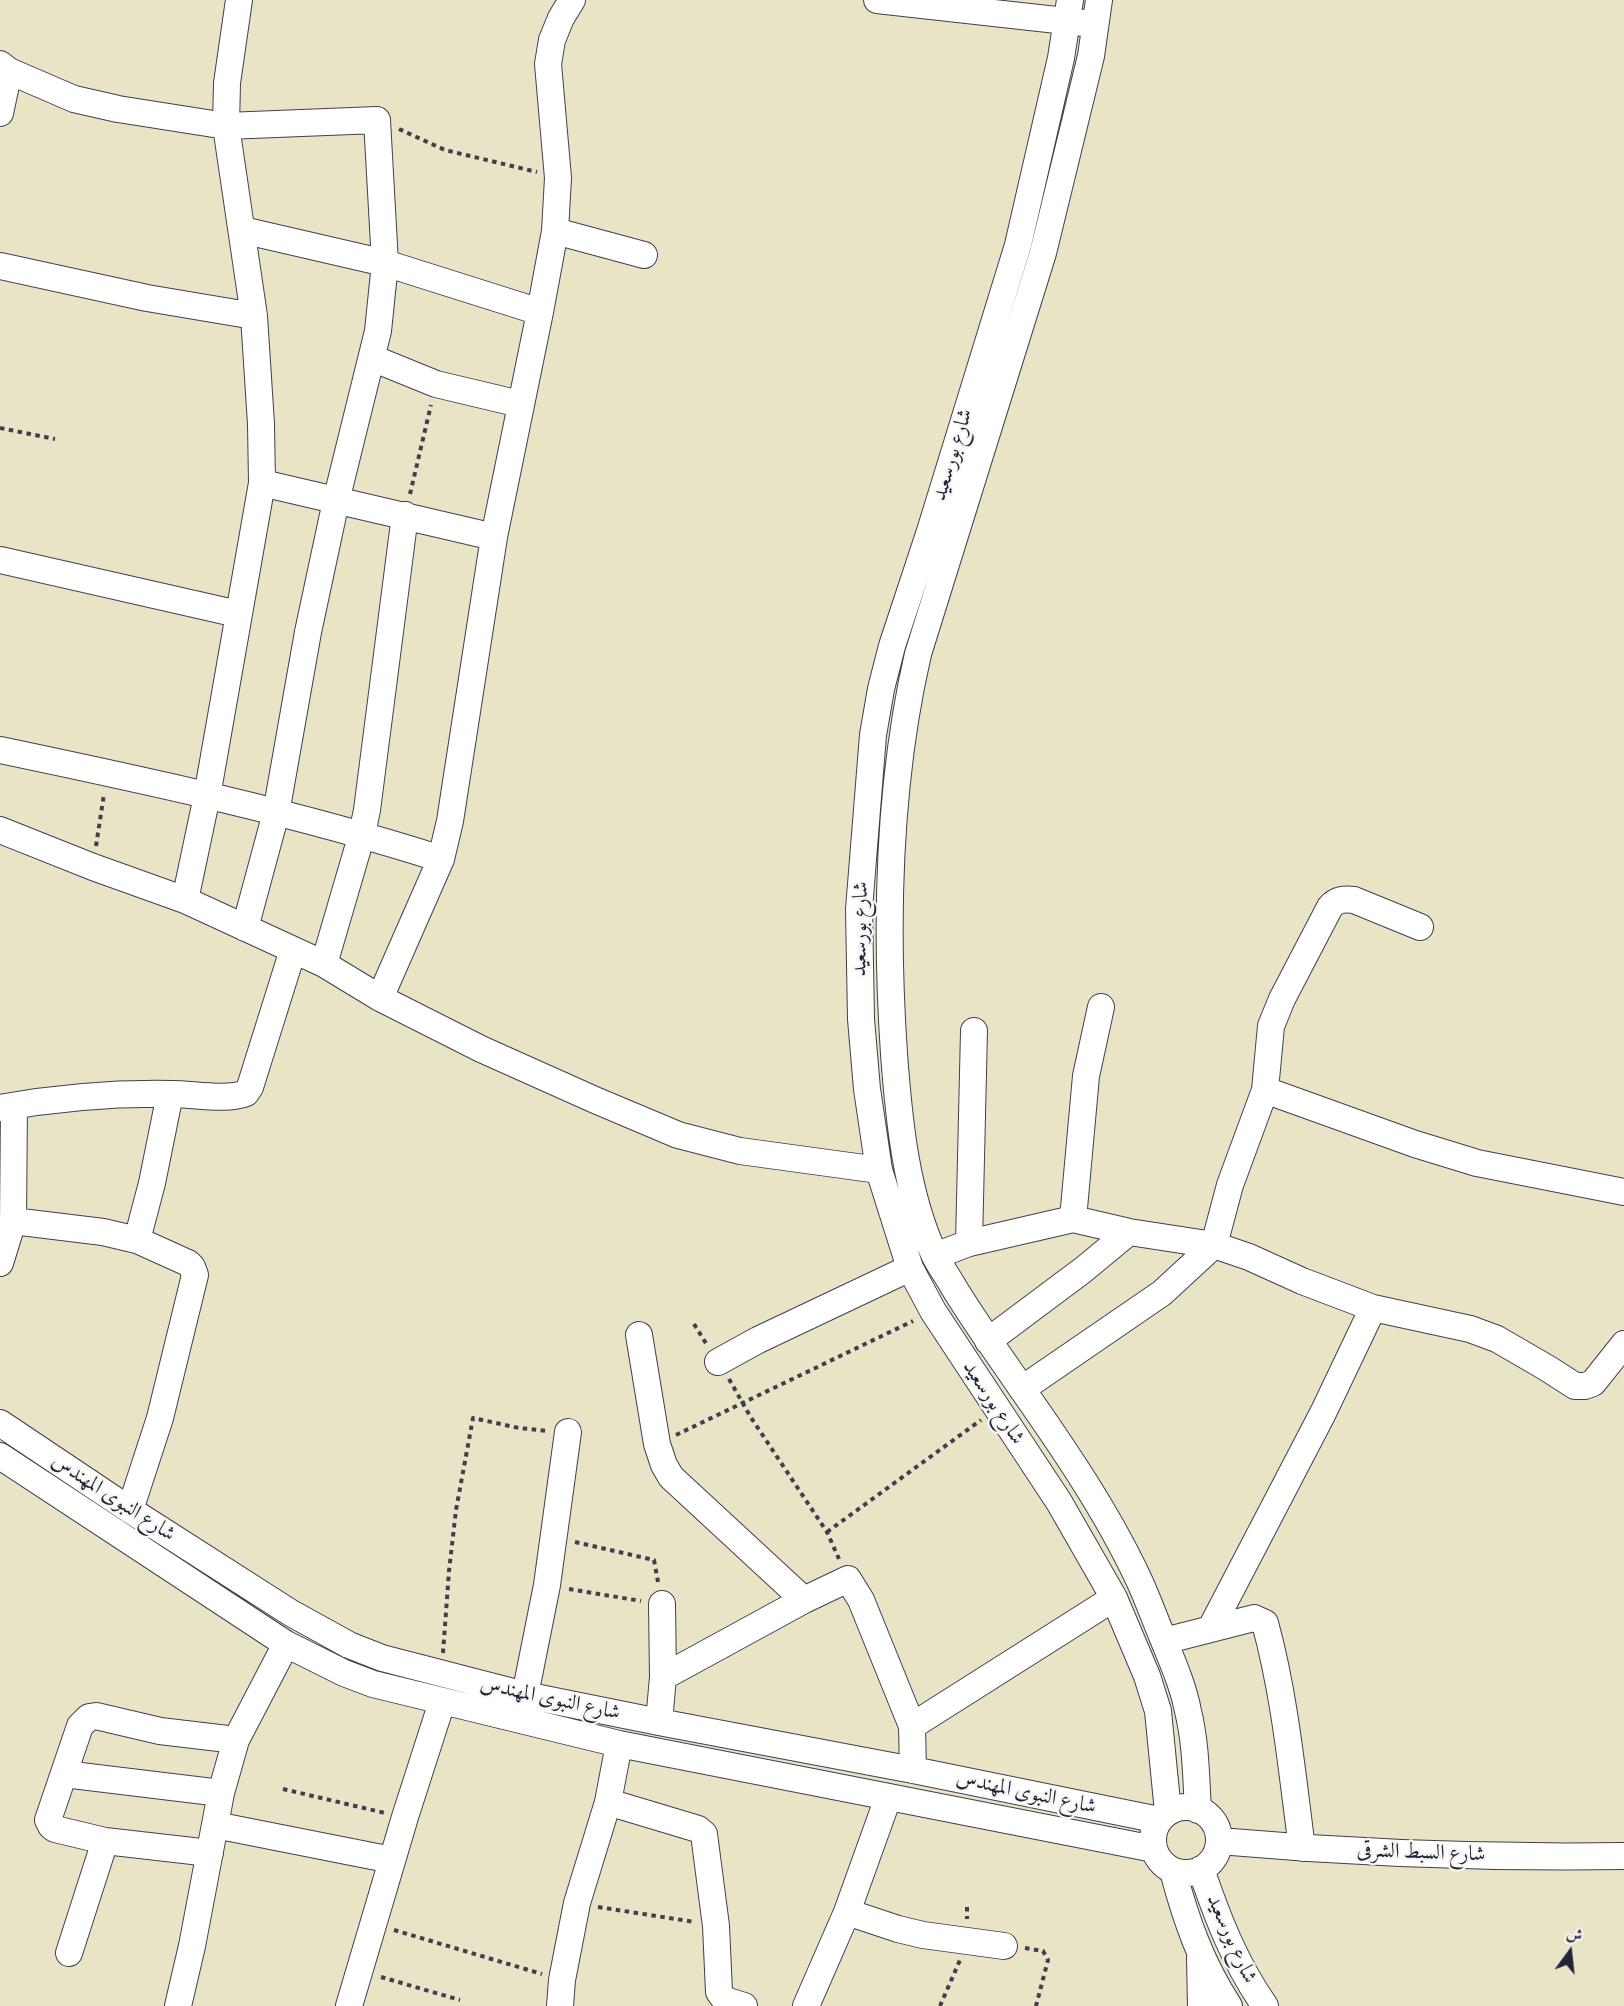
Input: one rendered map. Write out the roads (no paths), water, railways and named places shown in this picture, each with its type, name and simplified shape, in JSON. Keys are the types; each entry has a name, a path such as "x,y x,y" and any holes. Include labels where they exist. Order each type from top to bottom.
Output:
{"street":[{"path":"185,900 207,796 262,483 261,424 254,316 226,126 227,82 239,0"},
{"path":"380,998 441,859 450,821 494,537 555,231 558,178 548,64 552,40 572,0"},
{"path":"877,0 1098,12"},
{"name":"شارع بورسعيد","path":"1069,11 1018,245 892,646 881,689 873,735 859,909 861,1019 867,1089 879,1170 910,1268 933,1311 1059,1502 1114,1598 1147,1676 1158,1712 1164,1816"},
{"name":"شارع بورسعيد","path":"1098,12 1091,56 1043,253 918,654 909,696 894,812 891,984 897,1087 909,1173 922,1221 935,1256 1114,1533 1139,1579 1178,1675 1189,1712 1198,1810"},
{"path":"0,113 4,67 74,99 118,109 226,126 377,120 385,263 378,332 336,501 308,632 276,813 245,928"},
{"path":"242,230 385,263 540,312"},
{"path":"555,231 644,255"},
{"path":"0,266 147,298 254,316"},
{"path":"372,358 436,384 520,404"},
{"path":"262,483 494,537"},
{"path":"324,964 367,810 405,515"},
{"path":"0,560 238,614"},
{"path":"0,750 107,772 362,834 441,859"},
{"path":"0,830 185,900 324,964 380,998 481,1049 678,1135 740,1151 879,1170"},
{"path":"1022,1389 1162,1293 1214,1245 1230,1185 1264,1090 1271,1026 1282,999 1330,907 1335,902 1344,899 1354,900 1420,927"},
{"path":"0,1263 13,1221 7,1107 83,1098 170,1094 242,1095 249,1090 293,950"},
{"path":"1072,1219 1086,1076 1101,1007"},
{"path":"969,1243 974,1031"},
{"path":"867,1089 897,1087"},
{"path":"1264,1090 1415,1144 1477,1163 1624,1191"},
{"path":"137,1240 152,1183 170,1094"},
{"path":"935,1256 969,1243 1072,1219 1129,1232 1214,1245 1373,1308 1470,1329 1497,1339 1575,1386 1593,1383 1624,1344"},
{"path":"13,1221 103,1232 137,1240 188,1263 192,1267 195,1275 174,1366 130,1510"},
{"path":"988,1341 1083,1270 1129,1232"},
{"path":"718,1362 758,1340 910,1268"},
{"path":"1211,1628 1323,1413 1373,1308"},
{"path":"639,1335 657,1444 664,1465 672,1477 804,1600"},
{"name":"شارع النبوى المهندس","path":"0,1423 130,1510 320,1630 382,1658 525,1695 1164,1816"},
{"path":"525,1695 547,1585 568,1432"},
{"name":"شارع النبوى المهندس","path":"0,1456 286,1644 344,1673 373,1684 619,1744 1154,1849"},
{"path":"663,1677 804,1600 848,1579 861,1600 912,1726 914,1770"},
{"path":"912,1726 1114,1598"},
{"path":"659,1722 663,1677 662,1604"},
{"path":"1164,1641 1254,1617 1265,1623 1271,1644 1285,1726 1302,1848"},
{"path":"178,2006 221,1793 236,1740 286,1644"},
{"path":"349,2006 442,1702"},
{"path":"210,1853 105,1841 55,1829 49,1822 80,1726 88,1717 96,1716 160,1731 236,1740"},
{"path":"560,2006 562,1980 577,1903 608,1802 619,1744"},
{"path":"64,1774 221,1793"},
{"path":"806,2006 847,1912 888,1798"},
{"path":"608,1802 703,1832 716,1926 719,1992 725,2000 744,2006"},
{"path":"1183,1808 1198,1810 1209,1817 1216,1828 1219,1841 1216,1852 1211,1862 1201,1869 1183,1873 1173,1871 1158,1858 1153,1839 1164,1816 1183,1808"},
{"path":"215,1826 392,1860"},
{"path":"69,1953 105,1841"},
{"name":"شارع السبط الشرقى","path":"1219,1841 1391,1853 1546,1857 1624,1856"},
{"name":"شارع بورسعيد","path":"1201,1869 1218,1921 1233,1954 1265,2006"},
{"name":"شارع بورسعيد","path":"1173,1871 1186,1920 1199,1952 1229,2006"},
{"path":"847,1912 923,1935 1004,1946"},
{"path":"1199,1952 1201,2006"}]}
